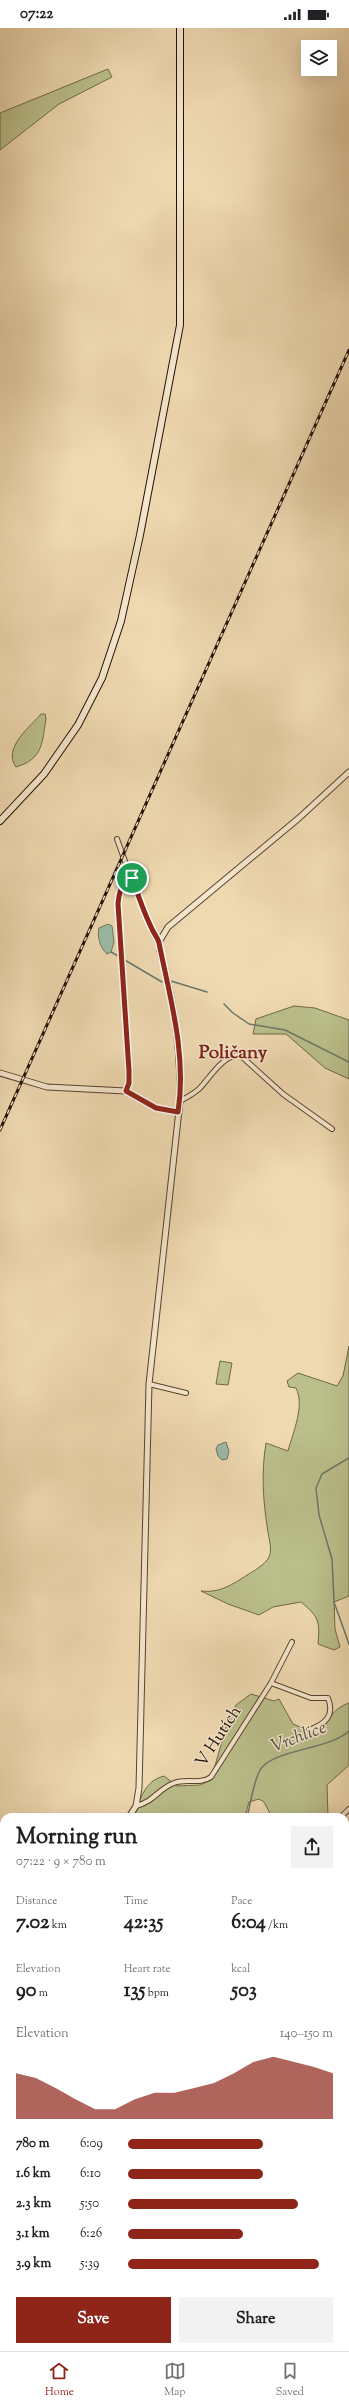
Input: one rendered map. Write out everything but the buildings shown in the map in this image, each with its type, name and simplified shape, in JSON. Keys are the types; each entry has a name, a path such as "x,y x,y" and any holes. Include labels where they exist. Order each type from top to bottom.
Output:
{"main road":[{"path":"0,821 44,774 72,736 102,678 121,621 140,535 180,326 180,28"}],"street":[{"path":"159,942 168,927 299,818 349,772"},
{"path":"117,839 152,931 159,942 177,1028 180,1060 180,1101 149,1384 139,1788 136,1806 132,1813"},
{"path":"126,1091 129,1083 129,1071 120,960 118,904 122,886 126,881 132,878"},
{"path":"180,1101 198,1089 223,1063 233,1056 240,1055 283,1094 332,1130"},
{"path":"0,1073 47,1087 126,1091 156,1108 178,1112"},
{"path":"149,1384 186,1393"},
{"name":"V Hutích","path":"136,1806 149,1802 176,1782 205,1780 211,1777 271,1683 292,1642"},
{"path":"271,1683 310,1698 328,1698 331,1709 329,1717 321,1725 310,1730"}],"green space":[{"path":"108,69 112,77 59,104 0,150 0,113"},
{"path":"41,714 45,714 46,719 40,749 32,760 16,767 13,760 15,745 25,731"},
{"path":"294,1006 315,1008 349,1020 349,1079 325,1068 286,1034 253,1034 256,1019"},
{"path":"349,1346 349,1596 334,1602 335,1629 340,1647 334,1650 318,1644 319,1630 317,1620 312,1612 301,1602 273,1607 259,1615 228,1604 201,1591 212,1591 227,1587 256,1570 268,1559 270,1546 263,1488 266,1443 288,1451 299,1411 296,1388 289,1387 287,1381 298,1373 337,1386 343,1376"},
{"path":"220,1361 232,1363 228,1385 216,1384"},
{"path":"251,1694 274,1701 279,1699 293,1724 319,1735 324,1725 335,1711 349,1703 349,1765 327,1785 328,1813 270,1813 264,1802 259,1799 249,1802 246,1813 135,1813 147,1787 157,1778 164,1776 177,1786 200,1785 211,1780 226,1727 236,1705"}],"shaded area":[{"path":"108,924 112,926 114,942 111,952 107,954 101,946 98,931 99,928"},
{"path":"226,1442 229,1451 227,1459 222,1460 218,1456 216,1449 218,1445"}],"waterway":[{"path":"111,952 120,957"},
{"path":"123,959 162,982"},
{"path":"171,981 207,992"},
{"path":"224,1004 233,1013 249,1024 285,1030 349,1062"},
{"name":"Vrchlice","path":"349,1458 322,1474 316,1488 319,1515 332,1559 334,1602 349,1644"},
{"name":"Vrchlice","path":"248,1813 258,1775 260,1770 267,1763 289,1753 328,1742 349,1731"}],"railway":[{"path":"0,1130 349,350"}],"district":[{"name":"Poličany","path":"233,1053"}],"route":[{"path":"132,878 152,931 159,942 172,997 179,1042 180,1060 180,1101 178,1112 156,1108 126,1091 129,1083 129,1071 118,925 118,904 122,886 126,881 132,878"}]}
